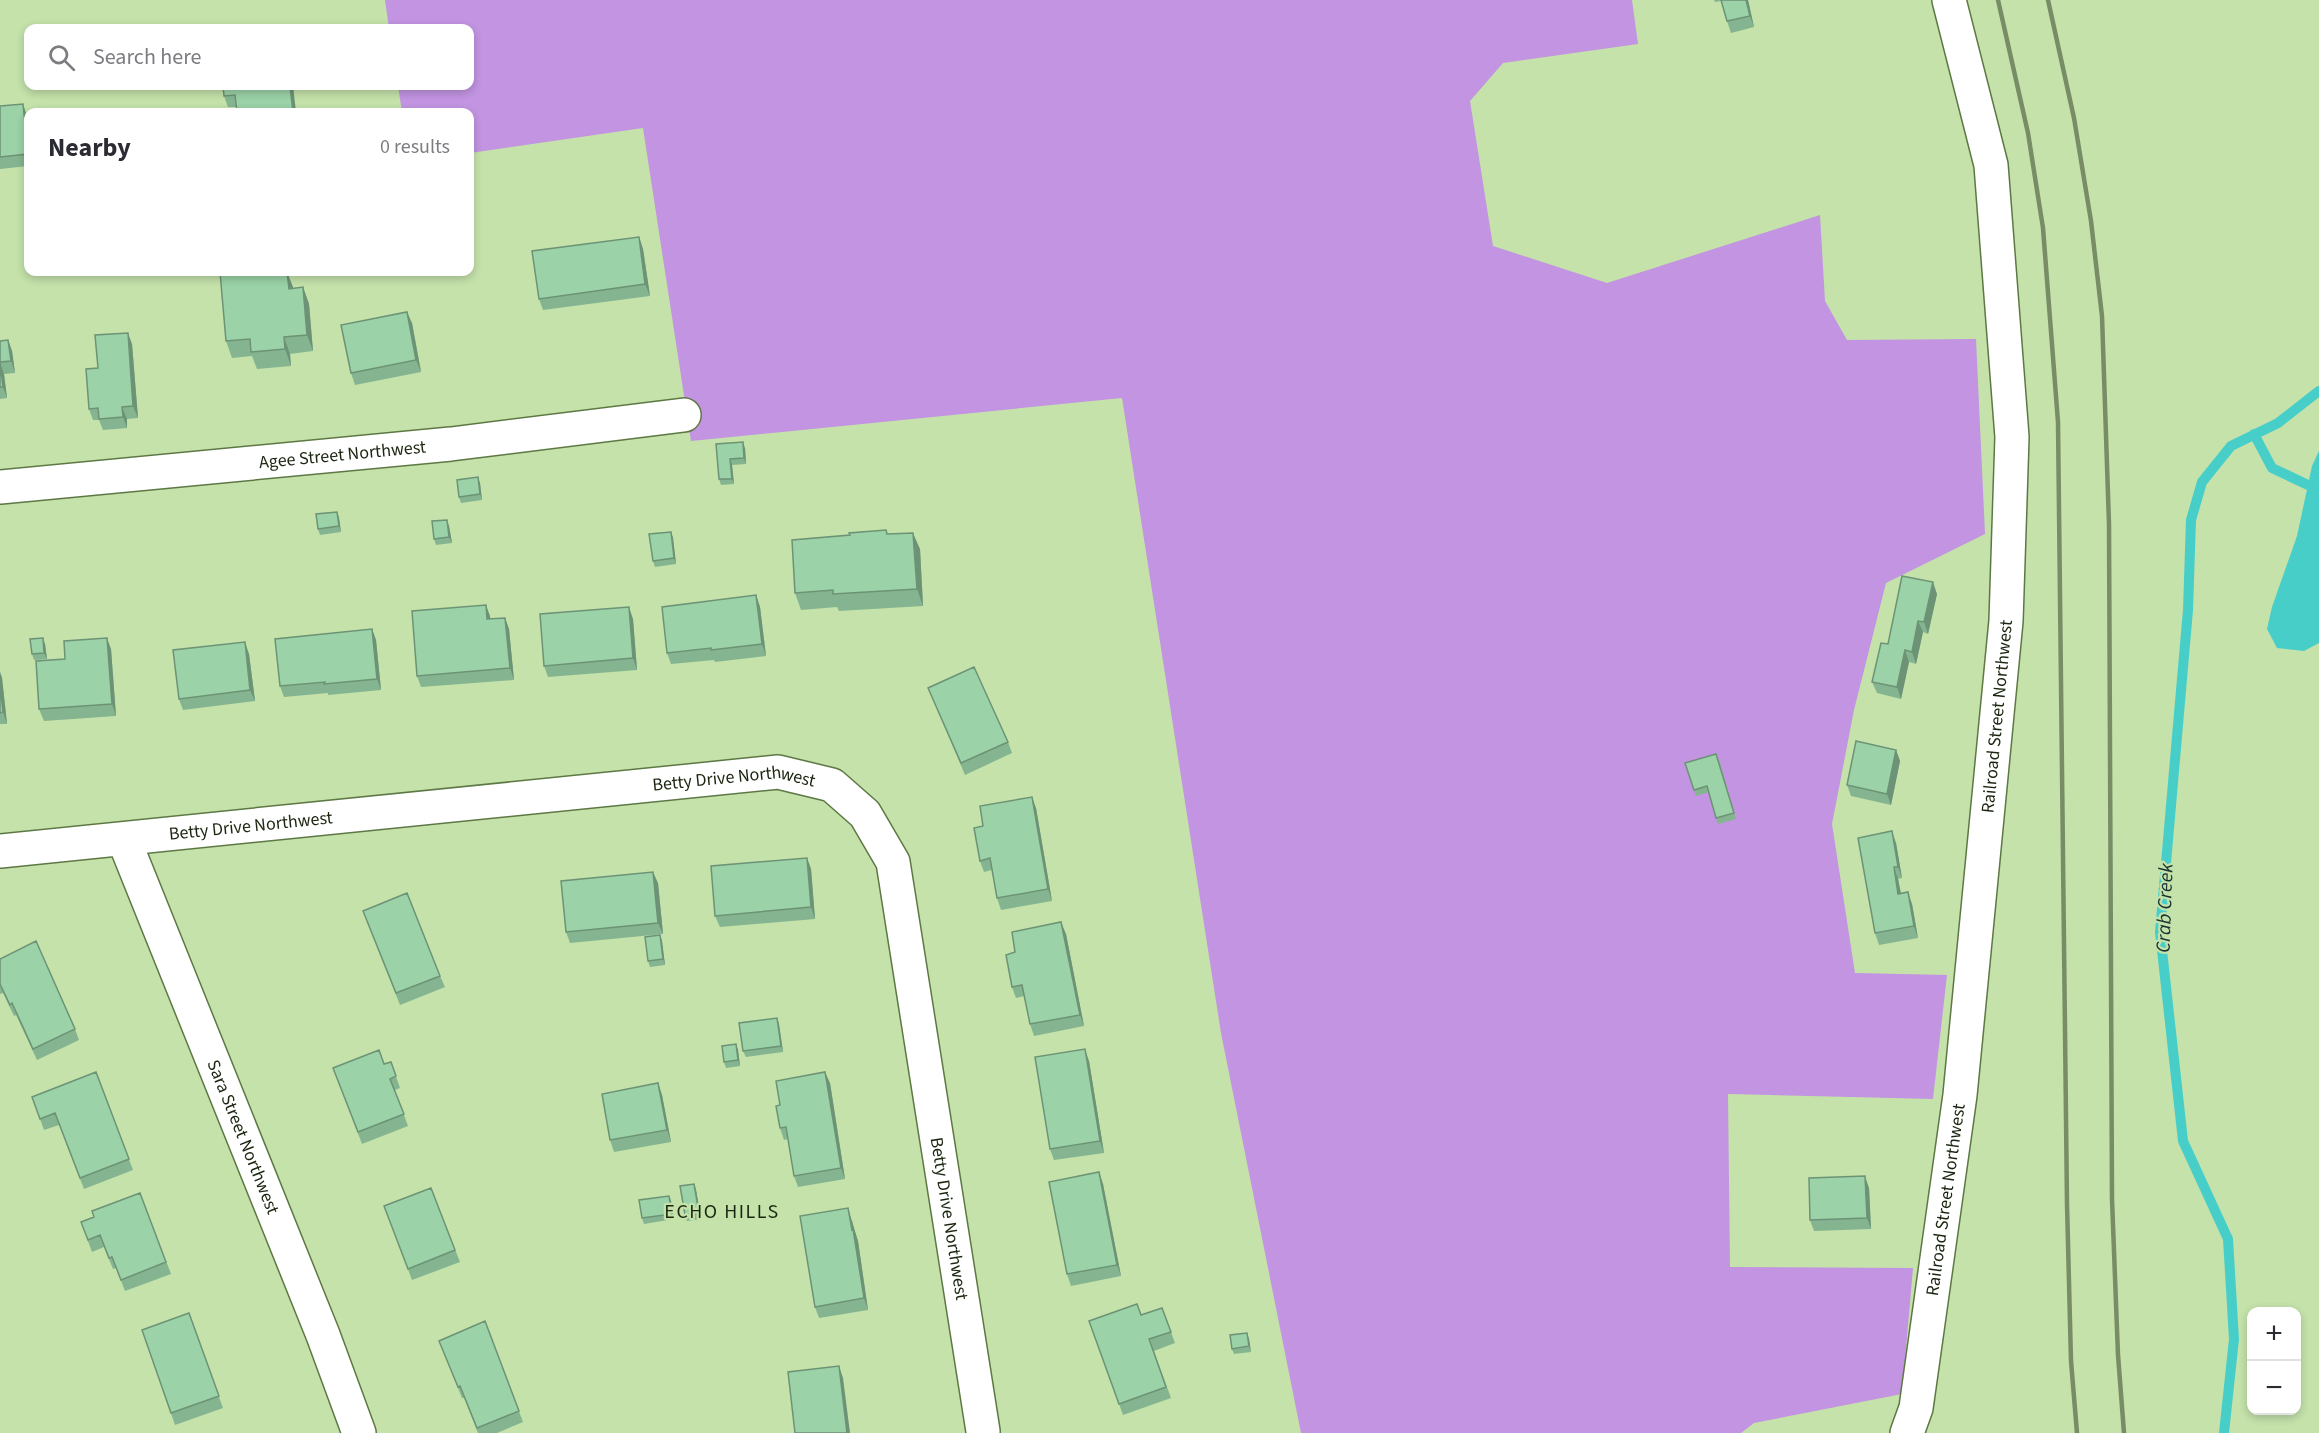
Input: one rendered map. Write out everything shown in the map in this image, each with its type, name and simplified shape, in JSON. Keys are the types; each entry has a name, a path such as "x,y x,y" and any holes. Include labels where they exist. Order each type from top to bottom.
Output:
{"street":[{"name":"Railroad Street Northwest","path":"1907,1433 1916,1408 1960,1095 2006,621 2012,437 1991,165 1949,0"},
{"name":"Agee Street Northwest","path":"0,487 451,444 684,416"},
{"name":"Betty Drive Northwest","path":"0,851 778,772 832,785 865,813 893,862 983,1431"},
{"name":"Sara Street Northwest","path":"124,840 323,1335 359,1433"}],"shaded area":[{"path":"385,0 1632,0 1638,44 1503,63 1470,101 1493,246 1607,283 1820,215 1825,301 1847,340 1976,339 1985,534 1886,583 1854,710 1832,824 1855,973 1947,975 1933,1099 1728,1094 1730,1267 1913,1268 1902,1394 1754,1423 1741,1433 1301,1433 1221,1033 1122,398 691,441 643,128 474,152 474,108 401,108 399,90 474,90 474,24 388,24"}],"water":[{"path":"2319,451 2319,643 2304,651 2277,648 2267,629 2272,607 2297,536 2312,466"}],"building":[{"path":"1721,0 1746,0 1750,16 1727,21"},
{"path":"223,90 290,90 293,108 237,108 235,95 224,96"},
{"path":"23,104 24,154 0,157 0,106"},
{"path":"639,237 645,284 539,299 532,251"},
{"path":"220,276 287,276 289,289 303,287 307,335 284,337 285,349 251,352 250,339 226,341"},
{"path":"407,312 416,360 351,373 341,325"},
{"path":"128,333 133,406 122,407 123,417 99,419 98,408 89,409 86,369 98,368 95,335"},
{"path":"8,340 11,361 0,362 0,341"},
{"path":"0,363 3,387 0,387"},
{"path":"743,442 744,458 730,459 732,479 719,479 716,444"},
{"path":"478,477 480,494 459,497 457,480"},
{"path":"337,512 339,526 318,529 316,514"},
{"path":"447,520 449,537 434,539 432,521"},
{"path":"886,530 887,534 913,533 917,589 833,594 833,590 795,593 792,540"},
{"path":"671,532 674,558 653,561 649,534"},
{"path":"1902,576 1933,582 1924,622 1918,621 1912,652 1905,650 1897,687 1872,682 1881,643 1888,644"},
{"path":"756,595 762,644 667,653 662,607"},
{"path":"486,605 487,619 505,618 510,668 417,676 412,611"},
{"path":"629,607 633,658 544,666 540,614"},
{"path":"372,629 377,679 280,686 275,639"},
{"path":"43,638 44,653 32,654 30,639"},
{"path":"107,638 112,704 39,709 36,661 65,659 64,641"},
{"path":"245,642 250,690 179,699 173,650"},
{"path":"974,667 1008,742 961,763 928,688"},
{"path":"0,684 3,712 0,713"},
{"path":"1856,741 1896,750 1887,794 1847,785"},
{"path":"1716,754 1734,813 1716,818 1707,786 1694,790 1685,763"},
{"path":"1032,797 1048,889 997,898 990,858 980,861 974,828 983,826 980,806"},
{"path":"1892,831 1898,867 1894,867 1898,894 1908,892 1914,926 1875,933 1858,838"},
{"path":"807,858 811,907 715,916 711,866"},
{"path":"653,872 658,923 566,932 561,881"},
{"path":"407,893 440,976 396,993 363,911"},
{"path":"1061,922 1080,1015 1030,1024 1022,985 1012,987 1006,955 1015,952 1012,932"},
{"path":"660,935 663,959 648,961 645,937"},
{"path":"36,941 75,1029 33,1049 12,1003 10,1005 0,984 0,959"},
{"path":"777,1018 781,1046 743,1051 739,1023"},
{"path":"736,1044 738,1060 724,1062 722,1046"},
{"path":"1085,1049 1100,1141 1050,1149 1035,1057"},
{"path":"379,1050 384,1064 391,1062 396,1076 390,1079 404,1114 358,1132 333,1068"},
{"path":"96,1072 129,1159 80,1178 55,1113 40,1119 32,1097"},
{"path":"825,1072 841,1168 794,1176 786,1127 780,1128 776,1106 780,1105 776,1081"},
{"path":"658,1083 667,1130 610,1140 602,1094"},
{"path":"1099,1172 1117,1265 1067,1274 1049,1182"},
{"path":"1865,1176 1867,1218 1810,1220 1809,1178"},
{"path":"694,1184 699,1213 685,1215 680,1186"},
{"path":"431,1188 455,1250 408,1269 384,1206"},
{"path":"140,1193 166,1262 121,1280 100,1235 88,1240 81,1222 94,1217 92,1211"},
{"path":"669,1196 672,1214 642,1218 639,1200"},
{"path":"848,1208 864,1298 815,1307 800,1216"},
{"path":"1137,1304 1141,1315 1162,1308 1171,1332 1149,1339 1166,1387 1119,1404 1089,1321"},
{"path":"189,1313 219,1396 171,1413 142,1330"},
{"path":"485,1321 519,1411 477,1428 439,1341"},
{"path":"1247,1333 1249,1346 1232,1349 1230,1335"},
{"path":"839,1366 847,1433 795,1433 788,1372"}],"waterway":[{"name":"Crab Creek","path":"2224,1433 2234,1339 2228,1239 2183,1141 2160,932 2188,610 2191,520 2202,482 2231,446 2278,423 2319,391"},
{"name":"Crab Creek","path":"2254,434 2272,468 2308,485"}],"railway":[{"path":"1998,0 2028,133 2043,228 2058,422 2067,1204 2071,1361 2077,1433"},
{"path":"2048,0 2074,118 2091,221 2102,316 2109,524 2112,1199 2118,1355 2124,1433"}],"district":[{"name":"ECHO HILLS","path":"722,1212"}]}
